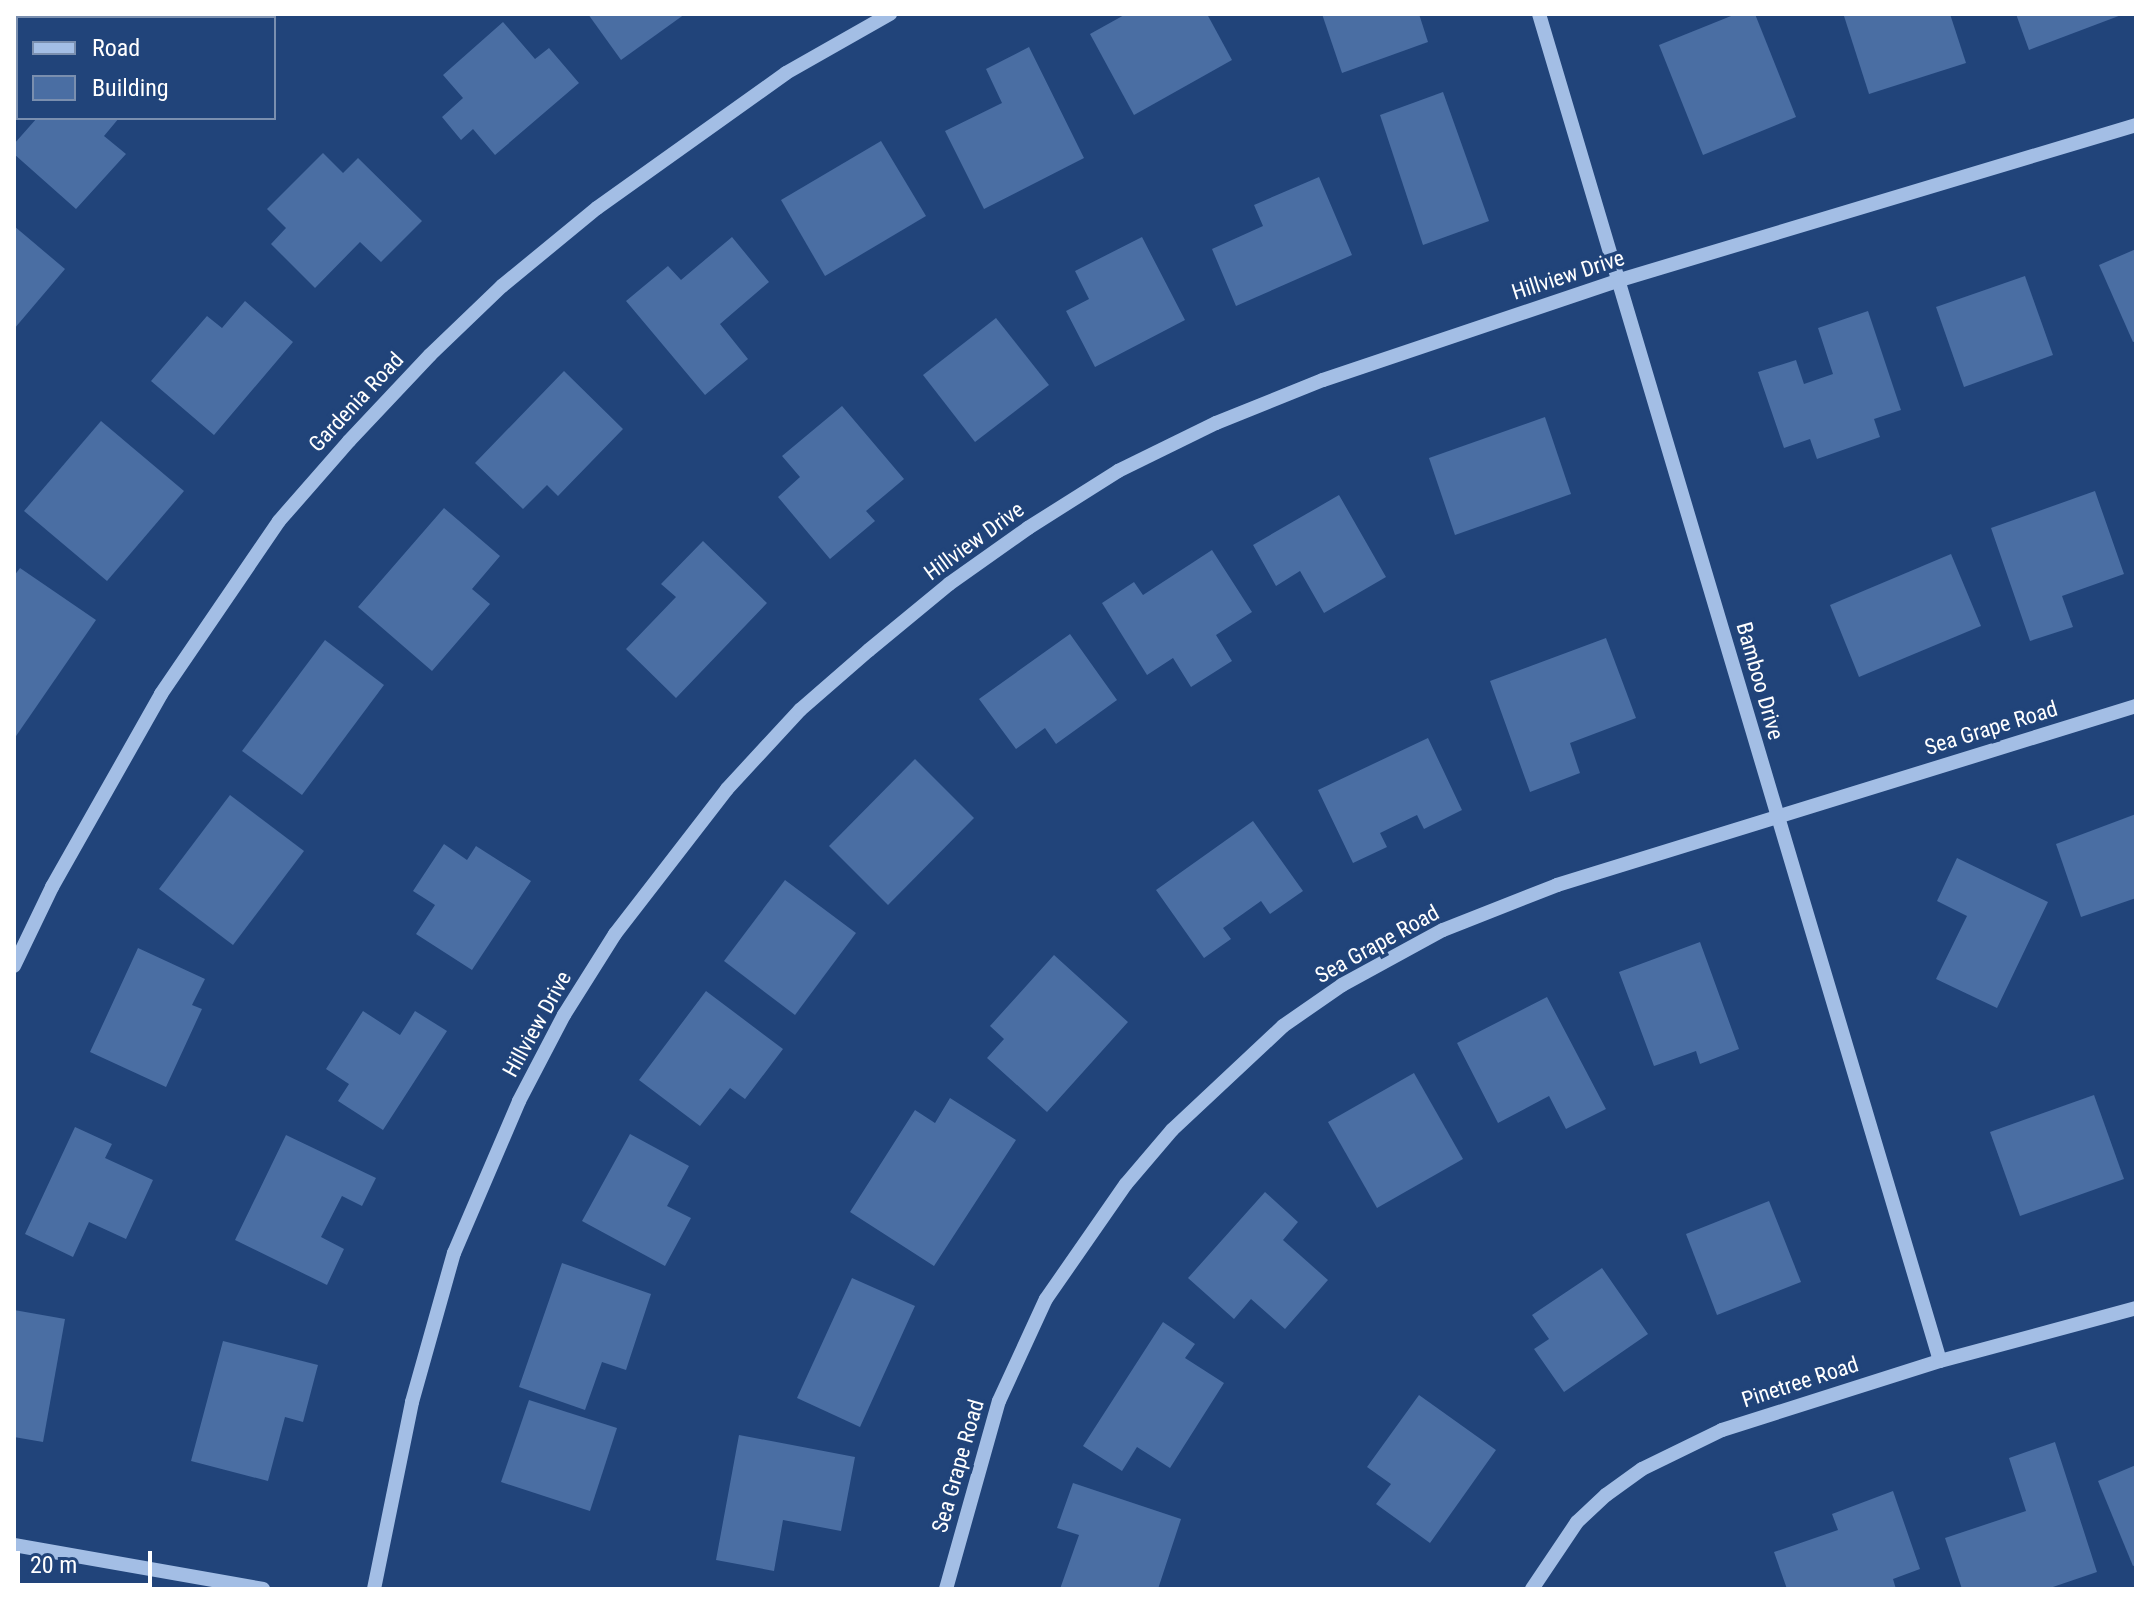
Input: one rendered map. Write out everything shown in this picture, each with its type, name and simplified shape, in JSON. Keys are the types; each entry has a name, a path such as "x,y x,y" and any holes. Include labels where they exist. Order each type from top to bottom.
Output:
{"street":[{"name":"Gardenia Road","path":"14,966 52,887 161,694 279,521 349,441 430,355 502,286 597,208 786,73 890,14"},
{"name":"Bamboo Drive","path":"1539,14 1940,1361"},
{"name":"Hillview Drive","path":"374,1589 430,1331 454,1253 519,1101 564,1015 615,934 666,864 727,789 800,710 949,584 1118,471 1216,423 1323,380 1620,280 2136,125"},
{"name":"Sea Grape Road","path":"946,1589 999,1401 1046,1299 1126,1184 1172,1130 1228,1074 1283,1026 1342,985 1443,930 1557,885 2136,706"},
{"name":"Pinetree Road","path":"1532,1589 1546,1563 1577,1522 1642,1469 1722,1430 1940,1361 2136,1308"},
{"path":"14,1545 263,1589"}],"building":[{"path":"128,14 253,14 251,16 126,16"},
{"path":"588,14 685,14 621,60"},
{"path":"1126,14 1207,14 1232,60 1134,115 1090,34"},
{"path":"1322,14 1419,14 1428,42 1342,73"},
{"path":"1736,14 1755,14 1796,117 1703,155 1659,45"},
{"path":"1950,14 1966,63 1869,94 1844,16"},
{"path":"2016,14 2124,14 2029,50"},
{"path":"503,22 535,59 549,48 579,83 495,155 473,129 461,140 442,117 463,98 443,75"},
{"path":"1029,47 1084,158 984,209 945,131 1002,103 986,69"},
{"path":"1443,92 1489,221 1423,245 1380,115"},
{"path":"35,120 117,120 104,136 126,154 76,209 14,154 14,144"},
{"path":"881,141 926,216 825,276 781,200"},
{"path":"323,153 343,173 358,158 422,221 381,262 360,242 315,288 271,244 286,228 267,209"},
{"path":"1319,177 1352,255 1236,306 1212,249 1263,226 1254,205"},
{"path":"14,226 65,269 14,329"},
{"path":"732,237 769,282 720,324 748,359 705,395 626,301 668,266 681,280"},
{"path":"1142,237 1185,320 1095,367 1066,311 1089,299 1075,271"},
{"path":"2136,249 2136,341 2133,342 2099,265"},
{"path":"2025,276 2053,355 1964,387 1936,307"},
{"path":"245,301 293,342 214,435 151,381 207,316 222,328"},
{"path":"1868,311 1901,410 1874,419 1880,437 1817,459 1810,439 1784,448 1758,372 1796,360 1804,384 1833,374 1818,328"},
{"path":"996,318 1049,385 975,442 923,375"},
{"path":"564,371 623,429 558,496 547,485 523,509 475,463"},
{"path":"842,406 904,479 866,511 875,521 830,559 778,497 800,477 782,456"},
{"path":"1545,417 1571,494 1455,535 1429,458"},
{"path":"101,421 184,491 107,581 24,511"},
{"path":"2095,491 2124,574 2062,596 2073,627 2030,641 1991,528"},
{"path":"1339,495 1386,577 1324,613 1300,571 1276,586 1253,545"},
{"path":"444,508 500,556 472,589 490,604 432,671 358,607"},
{"path":"703,541 767,603 676,698 626,649 676,597 661,584"},
{"path":"1212,550 1252,612 1216,635 1232,661 1191,687 1173,658 1147,675 1102,603 1134,582 1143,595"},
{"path":"1951,554 1981,626 1859,677 1830,605"},
{"path":"20,568 96,620 14,739 14,576"},
{"path":"1070,634 1117,700 1056,744 1045,728 1016,749 979,699"},
{"path":"1606,638 1636,718 1570,743 1580,773 1530,792 1490,681"},
{"path":"325,640 384,685 302,795 242,751"},
{"path":"1428,738 1462,810 1424,829 1417,815 1380,833 1387,847 1353,863 1318,790"},
{"path":"915,759 974,818 888,905 829,846"},
{"path":"230,795 304,851 233,945 159,889"},
{"path":"2136,814 2136,898 2081,917 2056,844"},
{"path":"1253,821 1303,891 1270,914 1261,901 1223,928 1231,939 1204,958 1156,890"},
{"path":"444,844 467,860 476,846 531,881 472,970 416,934 435,905 413,891"},
{"path":"1957,858 2048,902 1997,1008 1936,979 1967,916 1937,901"},
{"path":"785,880 856,933 795,1015 724,961"},
{"path":"1700,942 1739,1049 1700,1064 1696,1051 1654,1066 1619,972"},
{"path":"138,948 205,979 192,1005 202,1009 166,1087 90,1052"},
{"path":"1054,955 1128,1022 1047,1112 987,1058 1004,1039 990,1026"},
{"path":"706,991 783,1049 745,1099 730,1088 700,1126 639,1080"},
{"path":"1547,997 1606,1109 1566,1129 1549,1096 1498,1123 1457,1043"},
{"path":"363,1011 400,1035 415,1011 447,1031 383,1130 338,1101 349,1084 326,1069"},
{"path":"1414,1073 1463,1159 1377,1208 1328,1122"},
{"path":"2094,1095 2124,1179 2020,1216 1990,1132"},
{"path":"950,1098 1016,1140 934,1266 850,1212 915,1110 935,1123"},
{"path":"75,1127 112,1144 105,1158 153,1180 126,1239 89,1222 73,1257 25,1234"},
{"path":"630,1134 689,1166 667,1206 691,1218 665,1266 582,1221"},
{"path":"286,1135 376,1178 362,1206 342,1196 321,1237 344,1249 327,1285 235,1240"},
{"path":"1265,1192 1298,1222 1283,1240 1328,1280 1285,1329 1251,1299 1234,1319 1188,1278"},
{"path":"1769,1201 1801,1282 1717,1315 1686,1234"},
{"path":"562,1263 651,1294 626,1370 602,1362 585,1410 519,1387"},
{"path":"1602,1268 1648,1334 1564,1392 1534,1349 1549,1339 1532,1315"},
{"path":"852,1278 915,1306 860,1427 797,1398"},
{"path":"14,1310 65,1319 43,1442 14,1437"},
{"path":"1163,1322 1195,1344 1185,1358 1224,1383 1170,1468 1137,1447 1122,1471 1083,1446"},
{"path":"223,1341 318,1365 303,1422 285,1417 268,1481 191,1461"},
{"path":"1419,1395 1496,1450 1430,1543 1376,1504 1391,1484 1367,1467"},
{"path":"529,1400 617,1428 590,1511 501,1482"},
{"path":"739,1435 855,1457 841,1531 783,1520 774,1571 716,1560"},
{"path":"2055,1442 2097,1572 2047,1589 1962,1589 1945,1538 2026,1511 2009,1458"},
{"path":"2136,1465 2136,1565 2133,1566 2098,1481"},
{"path":"1073,1483 1181,1519 1158,1589 1060,1589 1079,1535 1057,1528"},
{"path":"1893,1491 1920,1569 1893,1579 1896,1589 1787,1589 1774,1552 1838,1530 1832,1514"}]}
